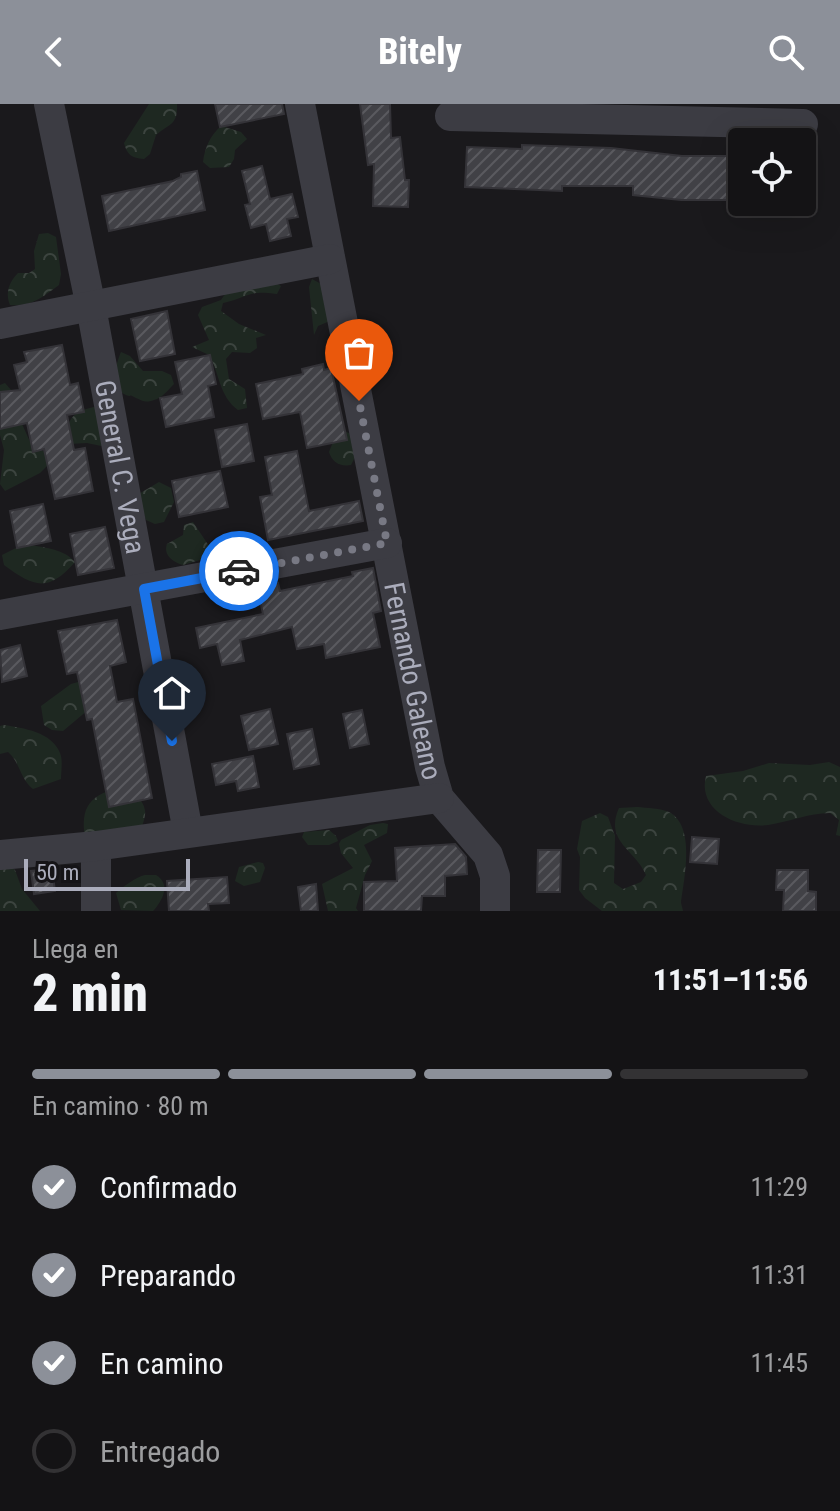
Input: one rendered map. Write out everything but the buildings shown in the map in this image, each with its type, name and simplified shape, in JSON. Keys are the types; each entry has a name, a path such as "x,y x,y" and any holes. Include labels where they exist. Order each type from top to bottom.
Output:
{"street":[{"name":"General C. Vega","path":"49,104 91,307 188,832"},
{"name":"Fernando Galeano","path":"300,104 430,767 439,798 488,855 495,876 495,911"},
{"path":"450,116 604,112 803,124"},
{"path":"0,324 330,259"},
{"path":"0,615 387,543"},
{"path":"0,855 96,846 439,798"},
{"path":"96,846 96,911"}],"green space":[{"path":"149,104 177,104 176,116 156,135 150,154 140,159 128,153 124,143"},
{"path":"221,126 241,132 247,139 235,150 229,167 210,168 203,162 205,151"},
{"path":"48,233 56,237 61,274 59,285 31,303 10,305 10,284 18,273 29,273 35,269 34,251 39,234"},
{"path":"312,279 321,284 339,317 318,326 314,335 309,287"},
{"path":"272,281 281,286 277,294 254,294 223,303 221,311 239,324 266,335 256,338 257,348 250,353 232,352 226,359 229,379 245,389 247,408 238,410 223,391 209,355 192,347 209,340 198,315 202,307 221,300 232,284"},
{"path":"121,352 130,356 143,371 162,371 171,375 174,384 162,396 151,401 119,391 115,381"},
{"path":"5,383 11,390 15,417 22,424 31,444 52,456 52,461 40,473 5,491 0,484 4,450 0,435 0,385"},
{"path":"94,407 102,412 116,449 87,443 68,444 71,419"},
{"path":"342,430 351,434 359,449 351,465 337,463 329,452 337,432"},
{"path":"159,482 171,488 174,502 164,522 155,524 146,520 137,495"},
{"path":"193,522 213,552 210,557 183,565 170,558 166,552 167,544 183,535 184,525"},
{"path":"30,545 60,552 75,562 57,579 33,582 4,565 2,555 20,546"},
{"path":"110,673 113,681 105,693 63,731 44,725 41,706 71,684"},
{"path":"0,726 36,732 51,740 61,756 61,779 33,789 12,756 8,752 0,754"},
{"path":"829,762 840,767 840,836 836,835 839,820 830,813 768,825 744,824 722,815 714,808 705,788 706,776 743,771 769,763 810,765"},
{"path":"120,787 132,792 142,802 145,813 141,831 86,845 84,823 88,807 99,795"},
{"path":"637,807 669,812 683,829 686,867 681,903 683,911 602,911 579,890 580,857 577,849 582,821 600,813 608,817 615,836 614,883 623,889 641,882 646,875 618,838 615,829 619,808"},
{"path":"388,824 387,833 364,845 372,861 365,875 356,908 358,911 328,911 322,884 353,868 341,853 341,840 370,825"},
{"path":"329,830 338,841 329,845 308,845 302,837 304,832"},
{"path":"263,863 265,868 260,882 244,886 235,881 239,867"},
{"path":"8,866 15,870 22,889 40,911 0,911 0,869"},
{"path":"145,875 156,875 163,883 164,892 157,907 153,911 121,910 116,893"}],"way so far":[{"path":"239,571 387,543 359,401"}],"route":[{"path":"172,741 144,589 239,571"}]}
